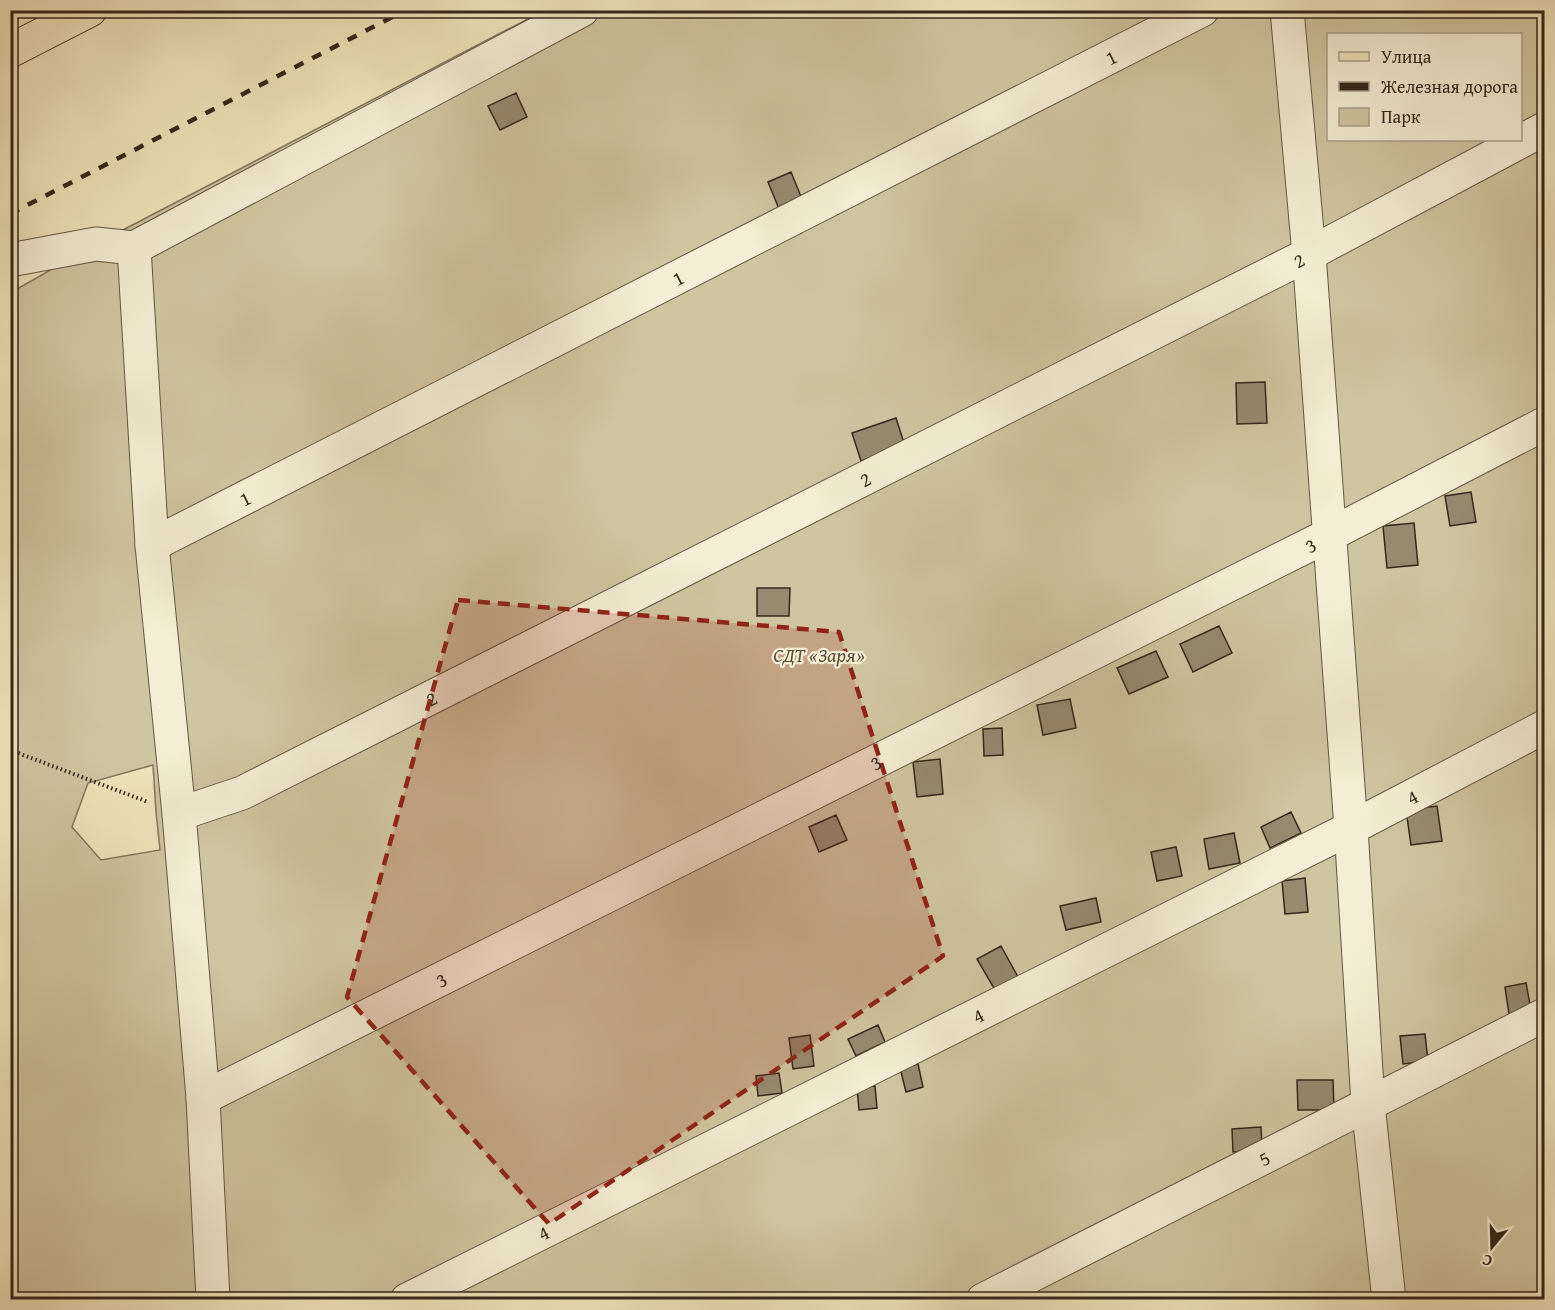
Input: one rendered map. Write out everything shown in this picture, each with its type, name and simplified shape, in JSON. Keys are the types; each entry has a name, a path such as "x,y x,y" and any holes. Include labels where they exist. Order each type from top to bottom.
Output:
{"main road":[{"path":"10,51 75,14"}],"street":[{"path":"10,260 96,244 134,248 582,10"},
{"name":"1","path":"152,544 1202,10"},
{"path":"1287,10 1309,254 1351,828 1368,1104 1389,1299"},
{"name":"2","path":"179,814 242,793 1309,254 1545,129"},
{"path":"134,248 152,544 179,814 203,1098 213,1299"},
{"name":"3","path":"203,1098 1329,536 1545,424"},
{"name":"4","path":"407,1299 1351,828 1545,727"},
{"name":"5","path":"983,1299 1545,1015"}],"path":[{"path":"10,750 179,814"}],"highlighted area":[{"path":"458,600 839,632 943,956 549,1224 347,997"}],"green space":[{"name":"СДТ «Заря»","path":"543,11 1544,11 1544,1299 11,1299 10,293 96,244","holes":["153,765 160,850 101,860 72,827 88,783"]}],"building":[{"path":"516,93 527,117 500,130 488,106"},
{"path":"791,172 802,199 779,209 768,182"},
{"path":"1265,382 1267,423 1237,424 1236,383"},
{"path":"896,418 905,446 861,461 852,433"},
{"path":"1471,492 1476,522 1450,526 1445,496"},
{"path":"1414,523 1418,565 1387,568 1383,526"},
{"path":"757,588 790,588 789,616 757,616"},
{"path":"1219,626 1232,653 1193,672 1180,644"},
{"path":"1156,651 1168,677 1129,694 1117,668"},
{"path":"1070,699 1076,728 1043,735 1037,705"},
{"path":"1002,728 1003,755 984,756 983,729"},
{"path":"940,759 943,794 917,797 913,762"},
{"path":"1437,806 1442,841 1411,845 1406,810"},
{"path":"1291,812 1301,833 1270,848 1261,827"},
{"path":"836,815 847,840 819,852 809,827"},
{"path":"1234,833 1240,863 1209,869 1204,839"},
{"path":"1176,847 1182,876 1157,881 1151,852"},
{"path":"1305,878 1308,912 1285,914 1282,881"},
{"path":"1096,898 1101,922 1066,930 1060,906"},
{"path":"1001,946 1018,977 995,990 977,959"},
{"path":"1526,983 1531,1010 1509,1014 1505,987"},
{"path":"878,1025 885,1042 856,1056 848,1039"},
{"path":"1425,1034 1428,1061 1403,1064 1400,1036"},
{"path":"810,1035 814,1066 793,1069 789,1038"},
{"path":"918,1064 923,1087 906,1092 900,1068"},
{"path":"779,1073 782,1093 758,1096 756,1076"},
{"path":"1297,1080 1333,1080 1334,1110 1298,1110"},
{"path":"875,1086 877,1108 859,1110 857,1088"},
{"path":"1261,1127 1262,1150 1233,1152 1232,1129"}],"railway":[{"path":"10,214 406,10"}]}
